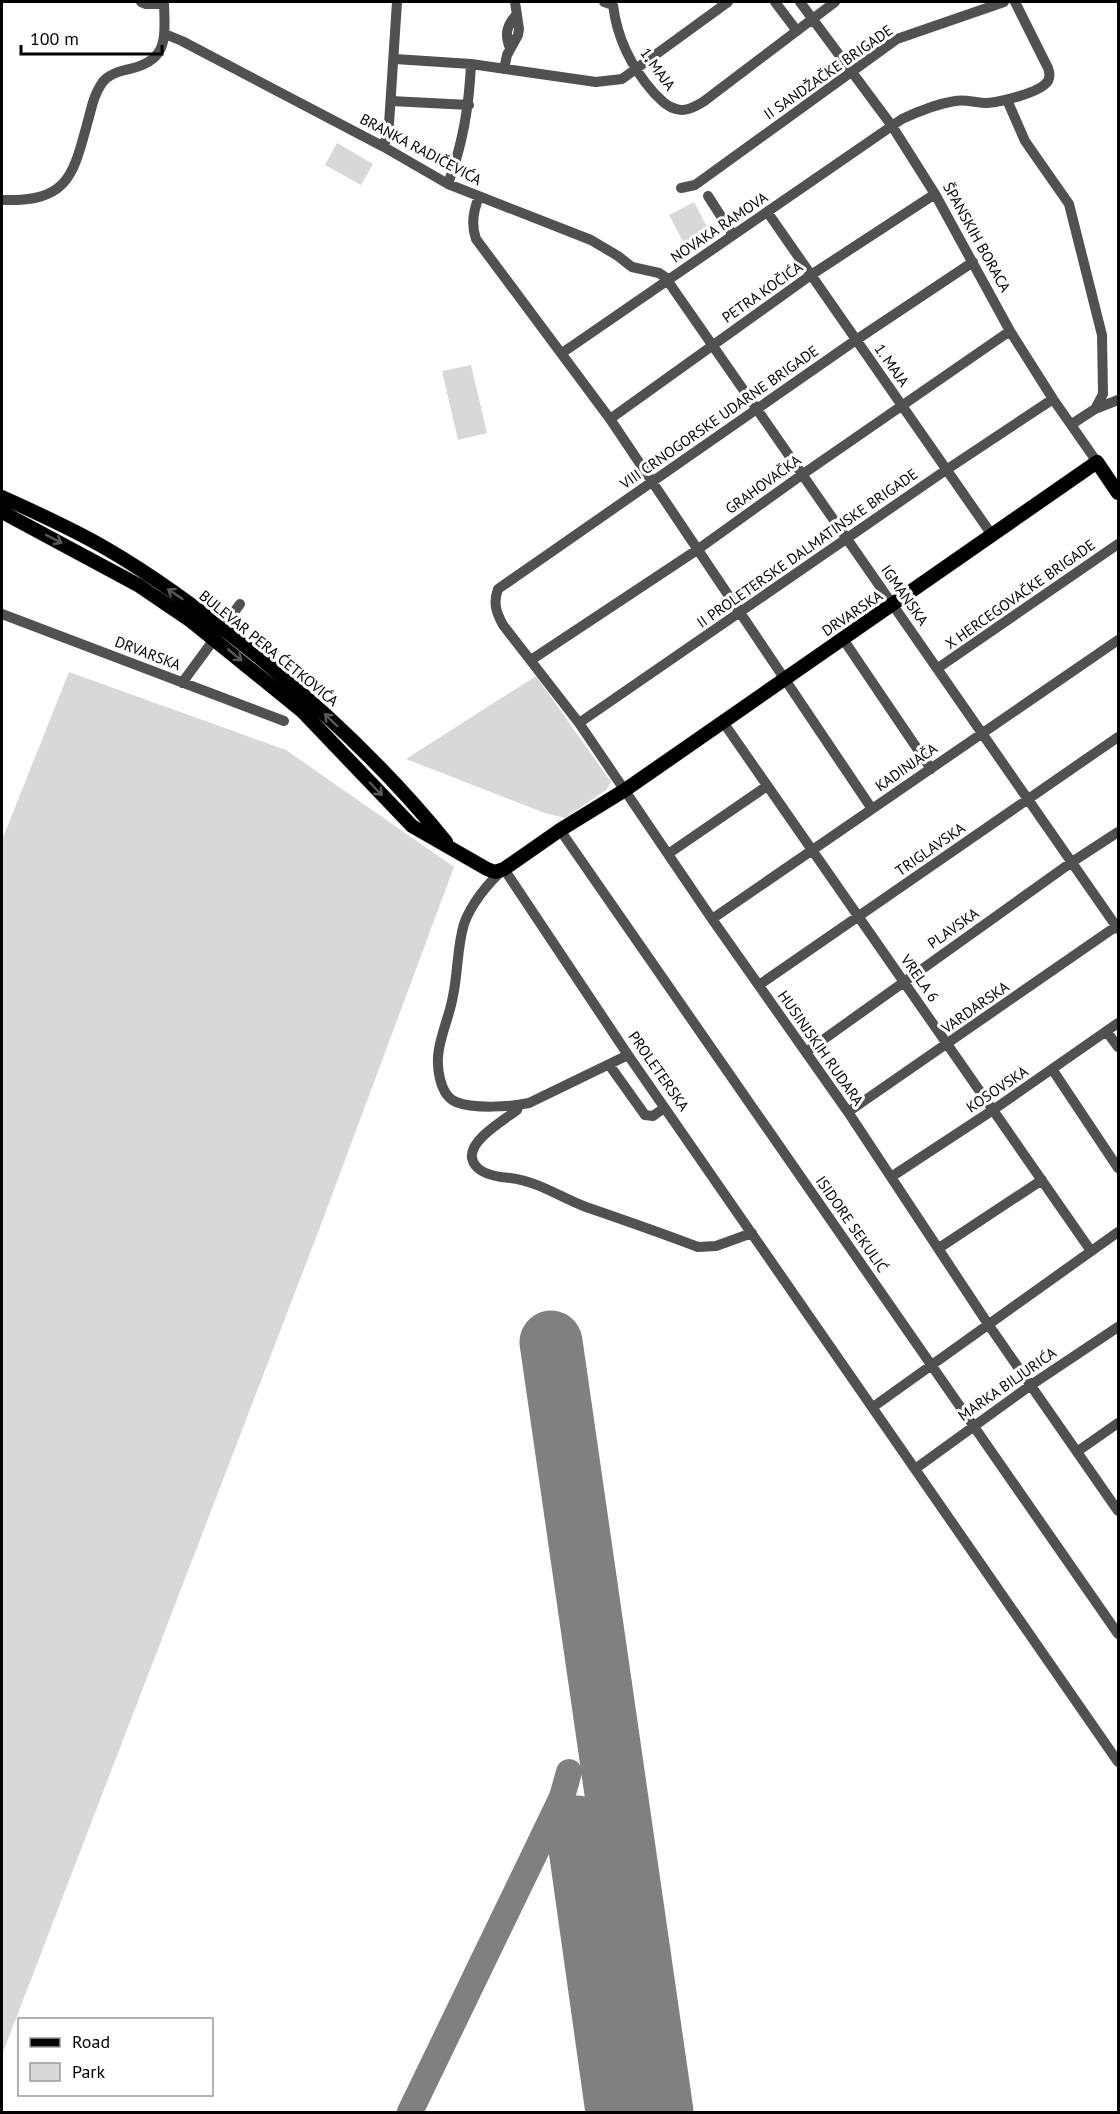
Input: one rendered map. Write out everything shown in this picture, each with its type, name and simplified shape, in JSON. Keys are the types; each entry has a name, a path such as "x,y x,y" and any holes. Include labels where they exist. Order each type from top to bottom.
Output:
{"main road":[{"name":"ŠPANSKIH BORACA","path":"1097,462 1116,486"},
{"name":"DRVARSKA","path":"625,790 1097,462"},
{"name":"BULEVAR PERA ĆETKOVIĆA","path":"2,497 51,519 108,549 327,716 421,811 450,848 487,869 495,872 504,869"},
{"name":"BULEVAR PERA ĆETKOVIĆA","path":"2,512 138,585 219,633"},
{"path":"504,869 625,790"}],"street":[{"path":"2,200 22,200 48,195 63,185 76,163 95,95 103,81 118,72 149,64 156,58 165,34 164,3 141,2"},
{"path":"384,147 388,134 395,59 397,2"},
{"path":"504,69 510,48 518,35 515,2"},
{"name":"1. MAJA","path":"612,2 618,30 635,69 650,88 674,109 685,110 702,102 797,31"},
{"path":"395,59 471,64 596,82 622,79 728,2"},
{"path":"775,2 797,31 831,3"},
{"name":"ŠPANSKIH BORACA","path":"800,2 892,126 935,195 1010,331 1097,462"},
{"name":"II SANDŽAČKE BRIGADE","path":"681,188 695,185 897,39 1004,2"},
{"name":"NOVAKA RAMOVA","path":"562,353 892,126 917,112 967,99 988,103 1041,87 1049,80 1050,74 1015,2"},
{"name":"BRANKA RADIČEVIĆA","path":"165,34 182,40 384,147 448,184 591,240 632,267 659,273 667,279"},
{"path":"448,184 456,161 469,105 471,64"},
{"path":"1007,99 1025,141 1070,204 1102,335 1103,394 1095,409"},
{"path":"391,101 469,105"},
{"name":"PETRA KOČIĆA","path":"610,419 712,344 935,195"},
{"path":"708,196 733,235"},
{"path":"479,197 473,215 476,239 610,419 872,809"},
{"name":"1. MAJA","path":"768,213 992,535"},
{"name":"VIII CRNOGORSKE UDARNE BRIGADE","path":"495,607 498,589 856,340 973,262"},
{"name":"IGMANSKA","path":"667,279 1118,927"},
{"name":"GRAHOVAČKA","path":"531,660 698,550 803,474 1010,331"},
{"name":"II PROLETERSKE DALMATINSKE BRIGADE","path":"579,723 1053,399"},
{"path":"1072,424 1095,409 1119,400"},
{"name":"X HERCEGOVAČKE BRIGADE","path":"938,668 1119,544"},
{"path":"182,683 240,604"},
{"name":"HUSINJSKIH RUDARA","path":"495,607 503,625 579,723 712,920 848,1112 988,1324 1119,1511"},
{"name":"DRVARSKA","path":"2,614 284,721"},
{"path":"843,639 931,769"},
{"name":"KADINJAČA","path":"712,920 1119,640"},
{"name":"VRELA 6","path":"723,722 1091,1251"},
{"name":"TRIGLAVSKA","path":"759,985 1119,737"},
{"path":"668,854 767,786"},
{"name":"ISIDORE SEKULIĆ","path":"560,831 1119,1635"},
{"name":"PLAVSKA","path":"806,1052 1072,862 1119,832"},
{"path":"504,869 492,880 477,901 464,926 453,997 439,1049 438,1070 442,1084 454,1102 477,1106 519,1105 529,1103 610,1066 628,1055"},
{"name":"PROLETERSKA","path":"504,869 664,1108 1119,1762"},
{"name":"VARDARSKA","path":"848,1112 1118,927"},
{"name":"KOSOVSKA","path":"891,1177 1119,1023"},
{"path":"1107,1032 1119,1047"},
{"path":"610,1066 645,1115 652,1116 664,1108"},
{"path":"1052,1069 1119,1168"},
{"path":"519,1105 517,1110 476,1142 472,1159 482,1172 527,1181 586,1207 698,1247 716,1246 752,1233"},
{"path":"939,1248 1042,1180"},
{"path":"873,1407 1119,1232"},
{"name":"MARKA BILJURIĆA","path":"915,1469 1031,1385 1119,1327"},
{"path":"1078,1451 1119,1423"}],"green space":[{"path":"337,143 373,164 361,185 325,165"},
{"path":"694,202 714,240 689,253 669,215"},
{"path":"471,365 487,433 458,440 442,371"},
{"path":"69,672 286,750 454,867 322,1222 2,2055 2,840"},
{"path":"536,676 611,782 606,790 565,818 545,813 406,759"}],"taxiway":[{"path":"410,2112 562,1797 569,1772"},
{"path":"551,1820 565,1820 577,1826"}],"runway":[{"path":"551,1342 662,2112"},
{"path":"577,1827 617,2112"}]}
